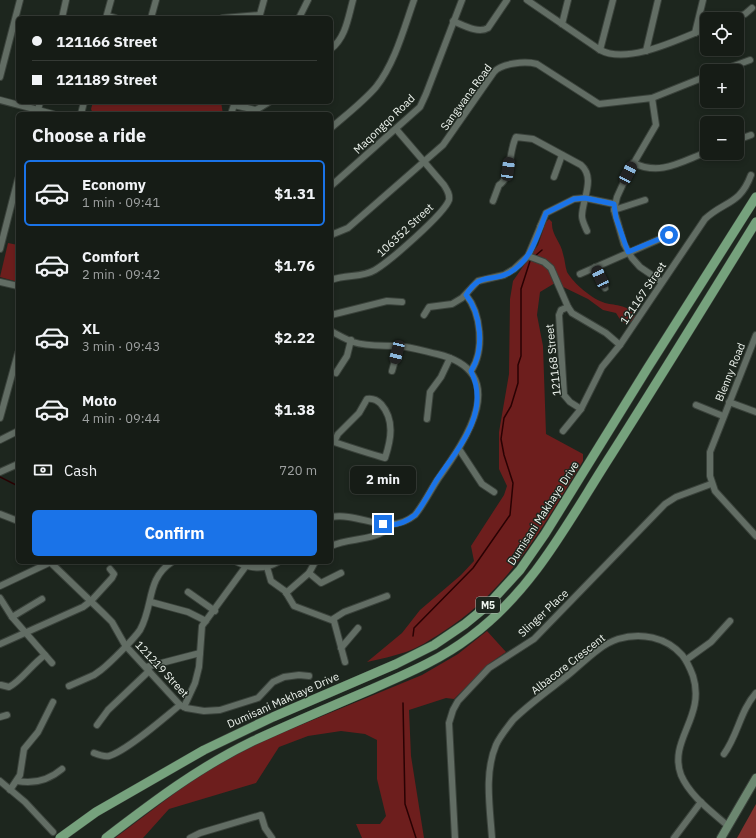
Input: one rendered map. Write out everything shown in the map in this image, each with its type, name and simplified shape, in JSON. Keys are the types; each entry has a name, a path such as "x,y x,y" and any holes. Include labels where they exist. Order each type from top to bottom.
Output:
{"main road":[{"name":"Dumisani Makhaye Drive","path":"56,835 204,750 273,717 396,664 434,645 465,624 490,603 520,570 542,539 756,197"},
{"name":"M5","path":"106,838 205,766 266,735 426,665 468,639 500,612 519,593 546,558 661,377 756,222"}],"street":[{"path":"0,77 20,0"},
{"path":"62,16 66,0"},
{"path":"107,16 111,0"},
{"path":"152,16 156,0"},
{"path":"259,16 264,0"},
{"path":"300,16 308,0"},
{"path":"333,47 344,33 353,0"},
{"path":"333,126 366,98 381,79 391,60 414,0"},
{"name":"Maqongqo Road","path":"333,184 420,107 462,0"},
{"path":"453,21 478,30 485,30 488,28 507,0"},
{"path":"527,0 608,54 620,56 646,51 700,31"},
{"path":"562,24 568,0"},
{"path":"600,50 613,0"},
{"path":"646,51 658,0"},
{"path":"695,33 703,0"},
{"path":"744,14 752,8"},
{"path":"739,64 750,60"},
{"name":"Sangwana Road","path":"333,234 348,228 424,163 447,141 494,72 504,66 531,63 537,64 598,104 652,98 700,79"},
{"path":"652,98 656,125 632,163 614,207 616,218 628,252 640,268 662,282"},
{"path":"0,100 38,112"},
{"path":"234,104 256,110 266,104"},
{"name":"106352 Street","path":"333,279 348,275 366,275 375,270 431,221 446,204 449,198 447,190 396,129"},
{"path":"744,138 751,135"},
{"path":"492,201 499,185 502,183 507,173 514,140 517,137 533,139 585,169 587,191 582,216 587,231"},
{"path":"554,177 562,155"},
{"path":"632,163 646,169 658,170 700,155"},
{"name":"121167 Street","path":"563,431 581,409 598,372 620,345 705,219 715,211 735,200 742,193 751,176"},
{"path":"0,249 16,186"},
{"path":"424,315 429,307 452,304 466,295 475,283 483,279 507,274 528,256 546,213 568,200 585,198 614,207 645,200"},
{"path":"538,233 541,225"},
{"path":"580,274 669,235"},
{"path":"528,256 544,262 551,268 568,307 577,317 602,331 620,345"},
{"path":"596,267 605,288"},
{"path":"0,282 16,286"},
{"path":"466,295 474,306 478,335 477,356 471,371"},
{"path":"333,314 387,301 402,302"},
{"name":"121168 Street","path":"568,307 561,310 559,315 564,395 570,402 581,409"},
{"path":"333,332 350,340 366,345 398,346 458,361 471,371 478,390 477,403 470,426 459,449 415,515 409,520 390,526 376,536 345,541 333,545"},
{"name":"Blenny Road","path":"711,484 709,467 710,452 756,334"},
{"path":"336,373 346,359 350,340"},
{"path":"392,371 398,346"},
{"path":"427,420 430,392 441,377 450,358"},
{"path":"0,418 16,360"},
{"path":"372,398 381,404 390,421 391,436 385,458 333,442 338,434 359,413 366,400 372,398"},
{"path":"729,402 756,412"},
{"name":"Blenny Road","path":"696,405 723,416"},
{"path":"0,440 16,432"},
{"path":"459,449 482,485 494,492"},
{"path":"0,472 16,465"},
{"path":"711,484 741,521 756,536"},
{"name":"Slinger Place","path":"455,838 449,723 452,710 458,701 489,668 534,640 665,504 676,497 711,484"},
{"path":"0,514 16,520"},
{"path":"333,517 345,517 390,526"},
{"path":"1,584 46,564"},
{"name":"121219 Street","path":"53,564 112,622 125,645 182,706 204,711 220,710 258,698 274,682 284,677 297,675 309,676"},
{"path":"69,686 94,675 105,667 140,629 151,602 155,580 161,570 169,564"},
{"path":"242,564 246,566 267,568 274,564"},
{"path":"286,593 309,572 314,564"},
{"path":"94,753 107,756 113,754 136,740 182,706 195,683 200,653 202,626 215,611 246,566"},
{"path":"267,568 271,581 286,593 296,607 333,620 338,631 345,662"},
{"path":"0,644 70,614 91,601 112,578 114,574 110,569"},
{"path":"309,572 321,583 340,573"},
{"path":"188,592 215,611"},
{"path":"333,620 344,612 387,596"},
{"path":"0,598 12,617 52,663"},
{"path":"12,617 42,600"},
{"path":"151,602 188,612 206,621"},
{"path":"686,660 714,640 730,621"},
{"path":"341,648 358,628"},
{"name":"Albacore Crescent","path":"492,838 489,786 492,758 503,734 524,710 602,648 617,639 642,635 653,637 671,646 686,660 696,685 696,698 694,710 681,741 678,758 682,776 701,802 728,826"},
{"path":"97,725 108,710 148,669 200,653"},
{"path":"1,685 9,687 14,684 28,668 45,655"},
{"path":"724,754 733,741 746,706 756,693"},
{"path":"10,790 20,775 24,749 39,730 53,702"},
{"path":"0,716 7,715"},
{"path":"17,781 35,783 54,775 62,769"},
{"path":"721,838 756,778"},
{"path":"0,781 56,835"},
{"path":"674,838 701,802"},
{"path":"190,838 261,815 265,828 272,838"},
{"path":"210,831 212,838"}],"shaded area":[{"path":"92,104 221,104 223,112 92,112 91,109"},
{"path":"549,219 552,222 553,231 562,250 567,272 570,277 584,290 600,301 625,307 635,316 632,321 626,324 621,321 616,313 603,310 588,299 555,283 540,292 537,315 543,346 546,434 583,454 583,461 538,534 505,577 486,597 465,616 419,646 401,653 367,662 402,633 420,610 461,575 474,561 471,546 504,495 507,486 499,469 499,432 509,374 510,299 513,281 538,245 546,222"},
{"path":"8,243 16,245 16,281 0,277"},
{"path":"487,631 506,652 490,663 454,699 446,698 409,710 411,756 424,838 362,838 356,824 380,824 386,816 377,779 377,740 365,734 341,731 308,736 279,747 256,783 169,809 143,838 115,838 204,771 257,743 422,675 458,654"},
{"path":"756,804 756,838 737,838"}],"waterway":[{"path":"535,256 542,250"},
{"path":"413,636 414,628 473,568 510,515 513,483 504,455 501,439 504,418 511,406 518,383 518,365 521,356 521,289 530,261"},
{"path":"0,477 16,485"},
{"path":"403,703 405,804 416,838"}],"route":[{"path":"383,524 390,526 409,520 415,515 459,449 474,417 478,390 471,371 474,367 477,356 478,335 474,306 466,295 473,285 483,279 507,274 520,265 528,256 534,245 546,213 568,200 585,198 602,200 614,204 616,218 628,252 669,235"}]}
